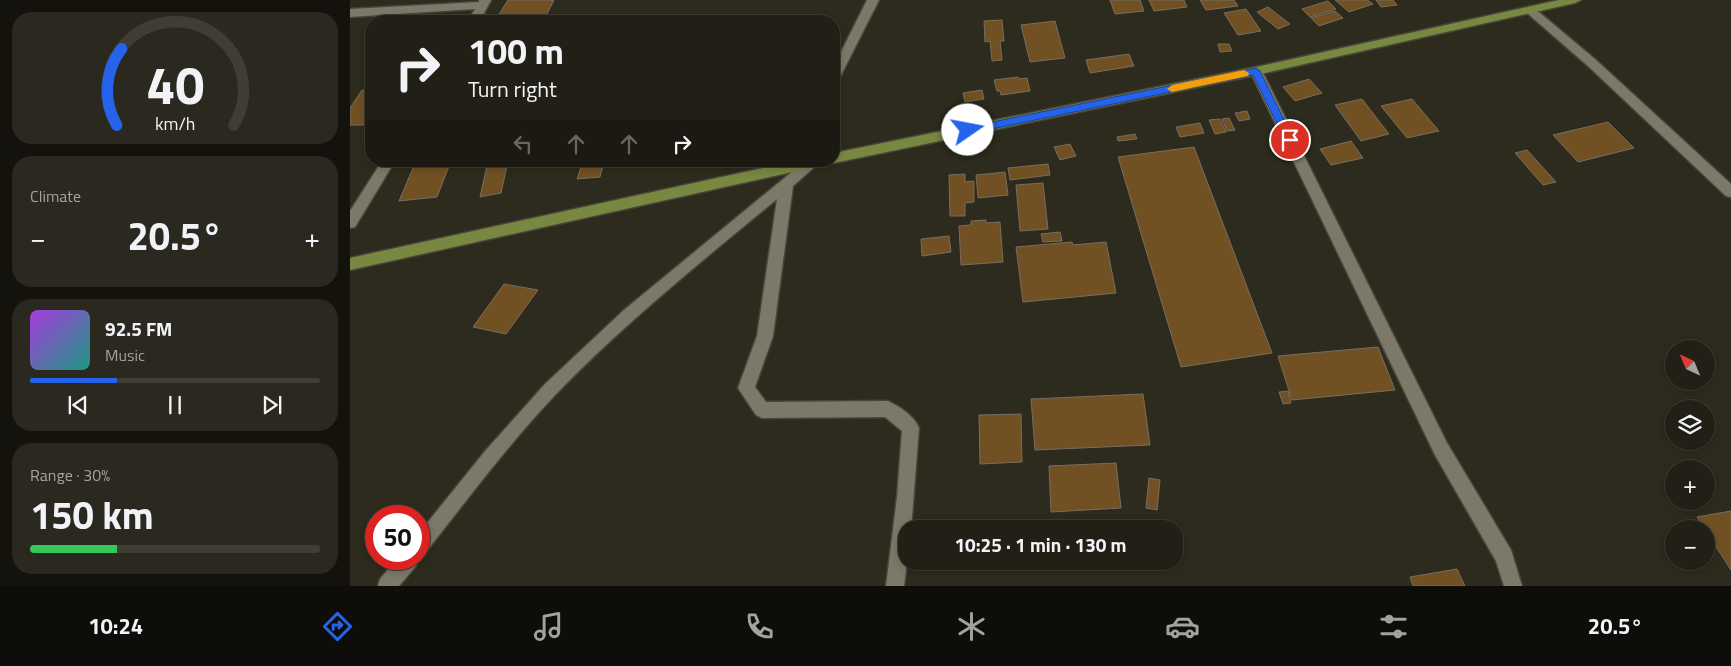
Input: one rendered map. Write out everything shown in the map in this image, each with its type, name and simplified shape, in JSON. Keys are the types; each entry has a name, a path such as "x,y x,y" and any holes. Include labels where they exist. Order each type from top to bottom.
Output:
{"main road":[{"path":"840,157 1256,71 1575,0"},
{"path":"350,264 788,171"}],"street":[{"path":"840,65 873,0"},
{"path":"350,14 484,3"},
{"path":"477,15 484,3"},
{"path":"1530,10 1592,63 1731,192"},
{"path":"1256,71 1441,449 1504,557 1513,586"},
{"path":"350,223 385,167"},
{"path":"430,533 498,447 570,369 788,171 800,167"},
{"path":"788,171 765,336 746,388 762,410 888,409 911,428 906,497 895,586"},
{"path":"387,586 400,570"}],"building":[{"path":"508,0 554,0 546,15 499,15"},
{"path":"1110,0 1140,0 1144,11 1115,14"},
{"path":"1149,0 1184,0 1187,7 1154,11"},
{"path":"1200,0 1234,0 1238,6 1206,10"},
{"path":"1335,0 1367,0 1373,4 1349,12"},
{"path":"1376,0 1393,0 1397,5 1381,7"},
{"path":"1328,1 1336,9 1310,17 1302,9"},
{"path":"1268,7 1290,24 1278,29 1257,12"},
{"path":"1246,9 1261,31 1238,35 1224,13"},
{"path":"1335,11 1343,18 1319,26 1311,18"},
{"path":"1002,20 1004,41 1000,41 1002,60 992,61 990,41 985,42 984,21"},
{"path":"1055,21 1065,58 1030,62 1021,25"},
{"path":"1218,44 1229,44 1232,51 1220,52"},
{"path":"1129,54 1134,66 1090,73 1086,60"},
{"path":"1018,77 1019,79 1027,78 1030,91 1001,95 1000,91 997,91 994,80"},
{"path":"1309,79 1322,93 1295,101 1283,87"},
{"path":"362,90 365,90 365,125 350,125 350,108"},
{"path":"982,90 984,99 965,102 963,93"},
{"path":"1362,99 1389,134 1361,141 1335,105"},
{"path":"1412,99 1439,131 1407,138 1381,106"},
{"path":"1247,111 1250,119 1239,121 1235,113"},
{"path":"1229,118 1235,130 1227,131 1222,119"},
{"path":"1220,119 1226,132 1215,134 1209,120"},
{"path":"1608,122 1634,148 1578,162 1553,135"},
{"path":"1200,123 1204,133 1180,137 1176,127"},
{"path":"1135,134 1137,139 1118,141 1117,137"},
{"path":"1351,141 1363,158 1331,165 1320,149"},
{"path":"1070,144 1076,156 1060,160 1054,147"},
{"path":"1194,147 1272,353 1181,367 1118,157"},
{"path":"1527,150 1556,182 1543,185 1515,153"},
{"path":"1048,164 1050,175 1010,180 1008,168"},
{"path":"413,167 449,167 437,197 399,201"},
{"path":"487,167 507,167 501,193 480,197"},
{"path":"581,167 602,167 600,177 577,179"},
{"path":"1005,172 1008,195 978,198 976,175"},
{"path":"965,174 965,182 974,181 974,202 965,203 965,216 950,216 949,175"},
{"path":"1043,183 1048,229 1020,231 1016,185"},
{"path":"986,220 986,223 1000,222 1003,262 961,265 959,226 971,225 971,221"},
{"path":"1060,232 1062,241 1043,242 1041,234"},
{"path":"949,236 951,252 922,256 921,239"},
{"path":"1072,242 1073,245 1106,242 1116,293 1023,302 1016,247"},
{"path":"504,284 538,290 506,334 473,327"},
{"path":"1378,347 1395,390 1292,400 1278,356"},
{"path":"1288,391 1291,403 1283,404 1279,392"},
{"path":"1143,394 1150,445 1035,450 1031,399"},
{"path":"1021,414 1022,462 980,464 979,415"},
{"path":"1116,463 1121,508 1051,512 1049,466"},
{"path":"1149,478 1160,480 1157,510 1146,508"},
{"path":"1731,511 1731,570 1715,545 1715,520 1699,520 1697,517"},
{"path":"1457,569 1465,586 1413,586 1410,577"}],"slow traffic":[{"path":"1172,89 1244,73"}],"route":[{"path":"968,130 1256,71 1290,140"}]}
